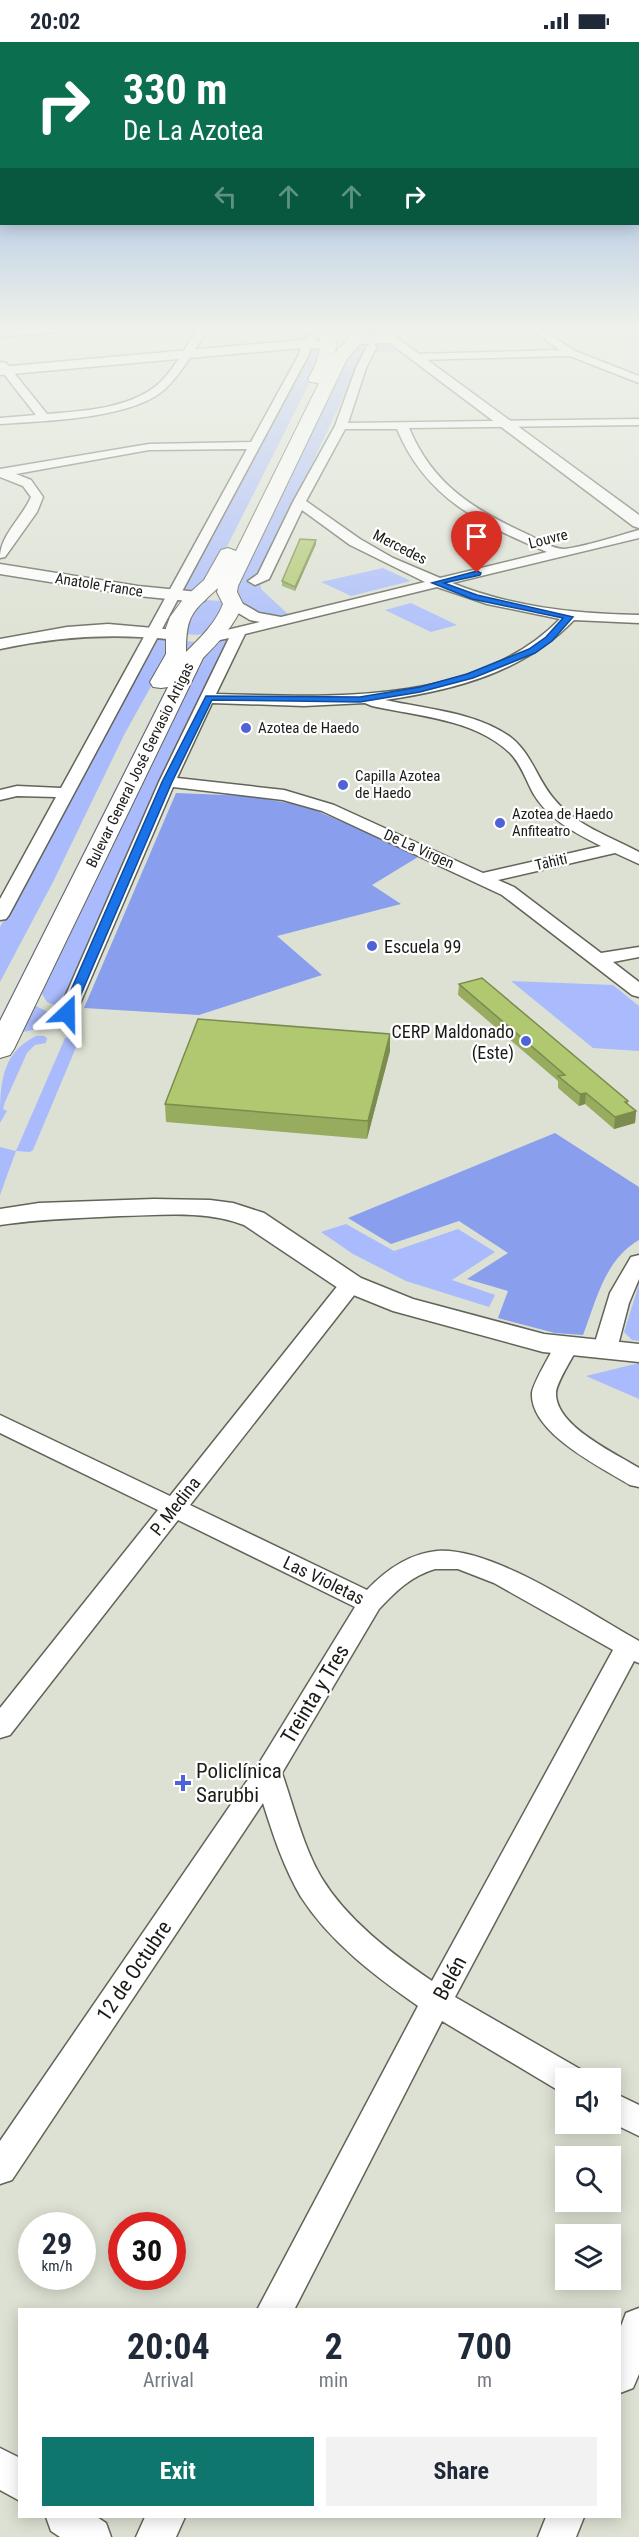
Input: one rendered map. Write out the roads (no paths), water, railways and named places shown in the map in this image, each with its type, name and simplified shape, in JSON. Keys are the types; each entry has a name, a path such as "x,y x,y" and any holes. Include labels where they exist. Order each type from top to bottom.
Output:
{"main road":[{"name":"Bulevar General José Gervasio Artigas","path":"0,1002 176,654 176,628 185,610 212,583 283,445"},
{"name":"Bulevar General José Gervasio Artigas","path":"0,1049 194,656 227,620 232,604 227,592 228,586 297,445"},
{"path":"198,597 219,598 232,604"},
{"path":"176,635 196,639 211,638"}],"street":[{"path":"3,473 149,447 231,445"},
{"path":"0,915 254,445"},
{"path":"255,581 264,576 299,502 330,445"},
{"path":"410,445 416,460 437,486 478,515 560,553"},
{"path":"533,445 639,523"},
{"path":"0,554 31,512 37,497 27,483 3,473"},
{"name":"Mercedes","path":"299,502 353,542 436,583 475,597 569,617 639,619"},
{"path":"292,518 318,516"},
{"name":"Louvre","path":"211,638 639,534"},
{"name":"Anatole France","path":"0,569 173,596 198,597"},
{"name":"Louvre","path":"232,604 255,617 290,620"},
{"path":"209,698 360,699 420,689 470,676 532,651 549,639 569,617"},
{"path":"0,644 69,630 118,628 176,635"},
{"name":"Bulevar General José Gervasio Artigas","path":"67,1013 167,782 238,633"},
{"path":"360,699 462,722 488,731 515,749 534,776 547,803 560,814 639,859"},
{"path":"0,777 17,790"},
{"name":"De La Virgen","path":"167,782 259,791 307,800 484,878 508,891 639,991"},
{"path":"0,795 17,790 66,793"},
{"name":"Tahiti","path":"484,878 618,847"},
{"path":"598,959 639,952"},
{"path":"0,1207 39,1211"},
{"path":"0,1217 39,1211 154,1207 210,1208 233,1211 254,1219 351,1284 403,1305 467,1324 566,1347 639,1353"},
{"path":"605,1350 616,1303 628,1276 639,1262"},
{"name":"P. Medina","path":"0,1728 351,1284"},
{"path":"566,1347 544,1392 549,1414 564,1430 591,1450 639,1479"},
{"name":"Las Violetas","path":"0,1424 370,1603 383,1586 418,1563 434,1560 462,1561 497,1571 634,1650"},
{"name":"Treinta y Tres","path":"267,1773 370,1603"},
{"name":"Belén","path":"276,2308 437,2001 634,1650"},
{"path":"267,1773 305,1874 319,1899 341,1924 380,1960 437,2001 555,2071"},
{"name":"12 de Octubre","path":"0,2169 267,1773"},
{"path":"621,2111 639,2122"},
{"path":"621,2373 639,2325"},
{"path":"0,2467 18,2480"},
{"path":"66,2518 92,2537"},
{"path":"155,2537 165,2518"},
{"path":"557,2537 565,2518"}],"place":[{"name":"Azotea de Haedo","path":"246,728"},
{"name":"Capilla Azotea de Haedo","path":"343,785"},
{"name":"Azotea de Haedo Anfiteatro","path":"500,823"},
{"name":"Escuela 99","path":"372,946"},
{"name":"CERP Maldonado (Este)","path":"526,1041"},
{"name":"Policlínica Sarubbi","path":"183,1783"}]}
